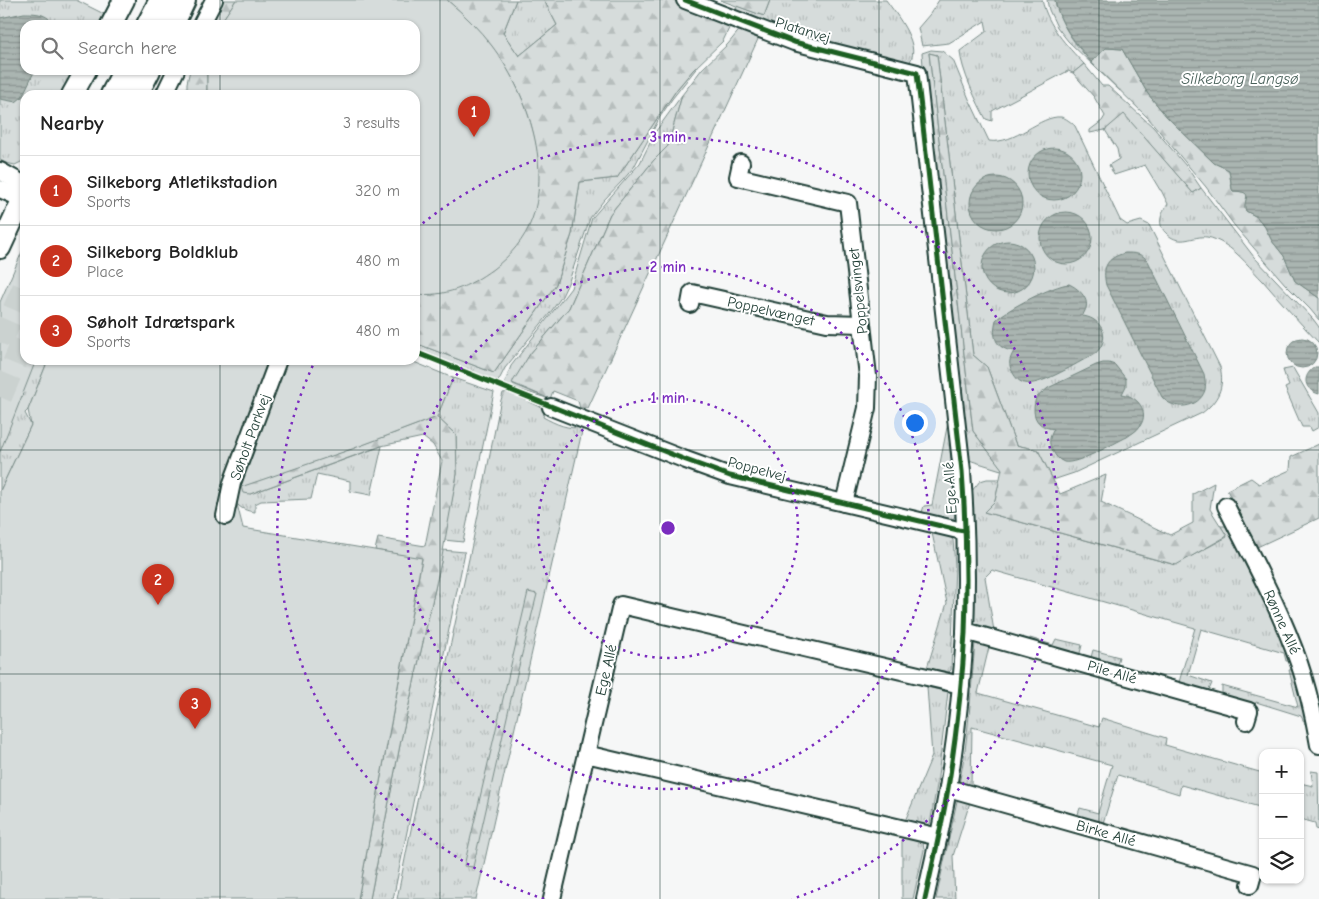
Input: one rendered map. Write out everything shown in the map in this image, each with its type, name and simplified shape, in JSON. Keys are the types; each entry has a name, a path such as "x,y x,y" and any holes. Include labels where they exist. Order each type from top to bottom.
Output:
{"highway":[{"path":"152,20 162,0"},
{"path":"174,20 184,0"},
{"path":"116,90 123,75"},
{"path":"138,90 145,75"}],"main road":[{"path":"114,20 124,0"},
{"path":"75,90 83,75"},
{"path":"0,248 20,203"}],"street":[{"path":"203,20 214,0"},
{"name":"Platanvej","path":"685,0 794,42 917,73"},
{"name":"Ege Allé","path":"917,73 962,471 965,531 965,633 961,685 948,788 925,899"},
{"path":"166,90 174,75"},
{"name":"Poppelsvinget","path":"741,163 738,177 848,203 868,376 867,408 844,503"},
{"path":"0,171 20,190"},
{"path":"0,188 20,193"},
{"name":"Poppelvænget","path":"690,304 692,293 827,323 862,324"},
{"name":"Søholt Parkvej","path":"226,516 232,483 276,365"},
{"name":"Poppelvej","path":"550,407 730,476 965,531"},
{"name":"Rønne Allé","path":"1226,506 1279,611 1300,663 1314,716 1319,745"},
{"name":"Ege Allé","path":"552,899 621,605 961,685"},
{"name":"Pile Allé","path":"965,633 972,633 1248,711 1246,721"},
{"path":"586,754 939,837"},
{"name":"Birke Allé","path":"948,788 1253,874 1250,885"}],"green space":[{"path":"0,0 76,0 104,14 101,20 20,20 20,75 70,75 63,90 20,90 20,162 15,165 0,160"},
{"path":"223,0 236,0 222,20 213,20"},
{"path":"236,0 447,0 477,28 504,64 525,106 532,128 539,175 537,197 529,226 511,253 493,269 466,286 437,294 420,294 420,90 207,90 207,75 420,75 420,20 222,20"},
{"path":"447,0 516,0 503,33 519,56 557,25 544,0 674,0 732,22 723,41 693,70 677,89 617,178 580,182 572,234 556,284 494,373 420,345 420,294 433,295 538,191 538,163 534,136 516,85 486,40 468,19"},
{"path":"516,0 544,0 557,25 519,56 503,33"},
{"path":"720,0 770,0 764,16"},
{"path":"770,0 886,0 907,32 913,50 912,58 907,65 803,38 736,12 737,6 764,16"},
{"path":"939,0 1042,0 1053,27 1084,64 1073,73 1068,71 992,111 992,121 986,119 966,76 960,51 987,31 985,21 949,43 922,46 918,28"},
{"path":"1047,0 1055,0 1064,26 1080,50 1120,91 1068,41 1057,27 1049,10"},
{"path":"741,28 759,37 588,408 580,408 578,401 553,391 550,399 512,383 530,354 569,308 610,214 654,160 668,146 682,95 702,69 728,44"},
{"path":"1106,48 1122,49 1148,94 1167,117 1214,163 1229,170 1233,191 1247,194 1246,211 1257,217 1265,227 1272,241 1284,256 1295,281 1319,298 1319,320 1234,225 1206,187 1149,119 1091,62"},
{"path":"931,50 942,51 953,60 989,141 1008,139 1045,120 1065,118 1075,126 1120,220 1127,225 1141,221 1149,225 1220,367 1222,381 1219,393 1212,404 1202,413 1074,473 1053,480 1038,450 1016,445 987,367 973,355 937,55 929,53 973,431 1002,468 1001,470 967,459 924,79 922,53"},
{"path":"929,53 937,55 973,355 987,367 1016,445 1038,450 1060,494 1106,475 1101,502 1170,535 1193,523 1193,494 1214,483 1210,509 1227,536 1176,565 984,512 995,501 1002,469 973,431"},
{"path":"1084,64 1102,86 1108,86 1153,127 1186,166 1201,188 1193,193 1124,114 1105,130 1090,133 1090,130 1102,121 1105,116 1094,97 1073,73"},
{"path":"699,65 660,117 634,167 590,218 569,281 562,296 505,368 499,380 497,382 420,351 420,345 494,373 556,284 572,234 580,182 617,178 677,89"},
{"path":"189,75 207,75 207,90 187,90"},
{"path":"682,95 668,146 654,160 610,214 569,308 530,354 513,384 550,399 504,385 511,366 571,288 592,218 640,163 656,131"},
{"path":"1124,113 1193,193 1201,188 1254,257 1313,319 1319,327 1319,343 1240,256 1229,248 1209,237 1177,240 1167,234 1162,226 1161,219 1168,204 1145,165 1114,175 1109,165 1119,159 1117,149 1105,130"},
{"path":"20,256 20,365 34,365 0,452 0,302"},
{"path":"420,364 453,378 437,417 352,449 238,488 236,500 243,528 422,558 358,899 0,899 0,491 31,425 28,410 46,365"},
{"path":"31,365 46,365 28,410 25,413 31,425 0,491 0,443"},
{"path":"1293,368 1319,413 1319,427 1312,431 1310,427 1302,427 1285,388 1289,386 1283,370"},
{"path":"453,378 494,392 463,542 444,540 457,474 456,435 437,417"},
{"path":"508,392 545,409 543,417 553,422 567,427 583,427 476,899 397,899 500,404 503,393"},
{"path":"437,417 456,435 457,474 441,562 401,740 370,899 358,899 422,559 375,550 378,538 425,546 442,461 433,445 423,437 381,446 250,494 243,493 241,486 351,449"},
{"path":"948,422 955,515 951,520 922,512 924,506 932,505"},
{"path":"1319,444 1319,518 1255,548 1227,490 1251,478 1259,484 1290,470 1291,457"},
{"path":"382,446 371,495 350,491 350,481 317,474 311,499 261,501 255,504 255,512 244,509 236,503 239,481 250,494"},
{"path":"1000,479 995,501 984,512 1175,565 1227,537 1221,526 1230,526 1293,661 1286,661 1284,653 1201,629 1188,675 1212,683 1210,688 1206,692 1153,679 1154,675 1179,682 1195,628 992,570 985,577 994,631 1018,637 1017,641 976,630 971,621 971,492 980,481"},
{"path":"932,533 950,537 953,540 955,565 951,670 949,672 927,668 947,603"},
{"path":"442,550 465,552 393,899 370,899 401,740 441,562"},
{"path":"528,592 537,594 473,867 464,866"},
{"path":"1030,638 1053,645 1056,639 1082,645 1079,657 1028,644"},
{"path":"975,642 990,643 978,693 1099,727 1102,718 1166,738 1165,745 1259,772 1259,807 1181,785 1179,794 1118,775 1103,823 1107,824 1106,828 1076,820 1080,808 1098,813 1112,765 972,727 971,786 990,790 989,794 959,784 967,731"},
{"path":"1093,650 1119,657 1117,664 1142,672 1141,675 1090,661"},
{"path":"1296,669 1308,725 1305,724 1301,716 1256,702 1254,708 1222,695 1222,686 1298,707 1289,670"},
{"path":"927,687 948,692 937,785 930,824 926,826 905,821 932,756"},
{"path":"1311,771 1318,772 1319,830 1316,829 1315,823 1304,820 1304,784 1313,786"},
{"path":"960,799 971,799 953,856 955,899 936,899 957,801"},
{"path":"902,837 923,843 924,850 913,899 902,899"}],"water":[{"name":"Silkeborg Langsø","path":"1055,0 1319,0 1319,298 1295,281 1284,256 1272,241 1265,227 1257,217 1246,211 1246,195 1233,191 1229,170 1214,163 1167,117 1148,94 1122,49 1106,48 1091,62 1064,25"},
{"path":"24,13 45,16 50,20 20,20 20,75 33,75 25,90 20,90 20,99 16,102 0,99 0,18"},
{"path":"1049,148 1059,148 1069,152 1076,159 1080,174 1076,189 1069,196 1059,200 1049,200 1039,196 1032,189 1028,179 1028,169 1032,159 1039,152"},
{"path":"991,177 1001,177 1010,181 1018,189 1022,203 1018,217 1010,225 1001,229 991,229 982,225 974,217 970,208 970,198 974,189 982,181"},
{"path":"1066,212 1080,216 1088,224 1092,238 1088,252 1080,260 1066,264 1052,260 1044,252 1040,238 1044,224 1052,216"},
{"path":"1008,241 1018,243 1026,249 1032,257 1034,267 1032,277 1026,285 1018,291 1008,293 998,291 990,285 984,277 982,267 984,257 990,249 998,243"},
{"path":"1125,253 1135,253 1146,258 1148,261 1204,374 1205,390 1202,396 1192,404 1179,406 1162,397 1106,285 1105,273 1107,264 1114,257"},
{"path":"1069,284 1076,288 1084,297 1086,309 1082,316 1093,319 1101,327 1104,337 1103,342 1093,355 1047,379 1031,383 1021,382 1015,377 1010,367 1010,360 1014,351 1003,348 996,341 994,331 996,320 1031,298 1053,288"},
{"path":"1302,338 1313,342 1317,353 1313,364 1302,368 1291,364 1287,353 1291,342"},
{"path":"1103,363 1115,365 1126,379 1126,386 1122,394 1137,401 1143,410 1143,420 1140,426 1127,437 1086,457 1064,462 1056,456 1050,445 1050,438 1054,429 1042,426 1036,419 1034,409 1036,398 1048,388"},
{"path":"1315,367 1319,367 1319,394 1310,389 1306,382 1308,374"}],"tunnel":[{"path":"0,343 20,297"},
{"path":"0,397 20,350"}],"cycle path":[{"path":"685,0 794,42 917,73 962,471 966,572 965,633 956,730 946,802 925,899"},
{"path":"420,354 730,476 965,531"}],"place":[{"name":"Silkeborg Atletikstadion","path":"474,137"},
{"name":"Silkeborg Boldklub","path":"158,605"},
{"name":"Søholt Idrætspark","path":"195,729"}]}
